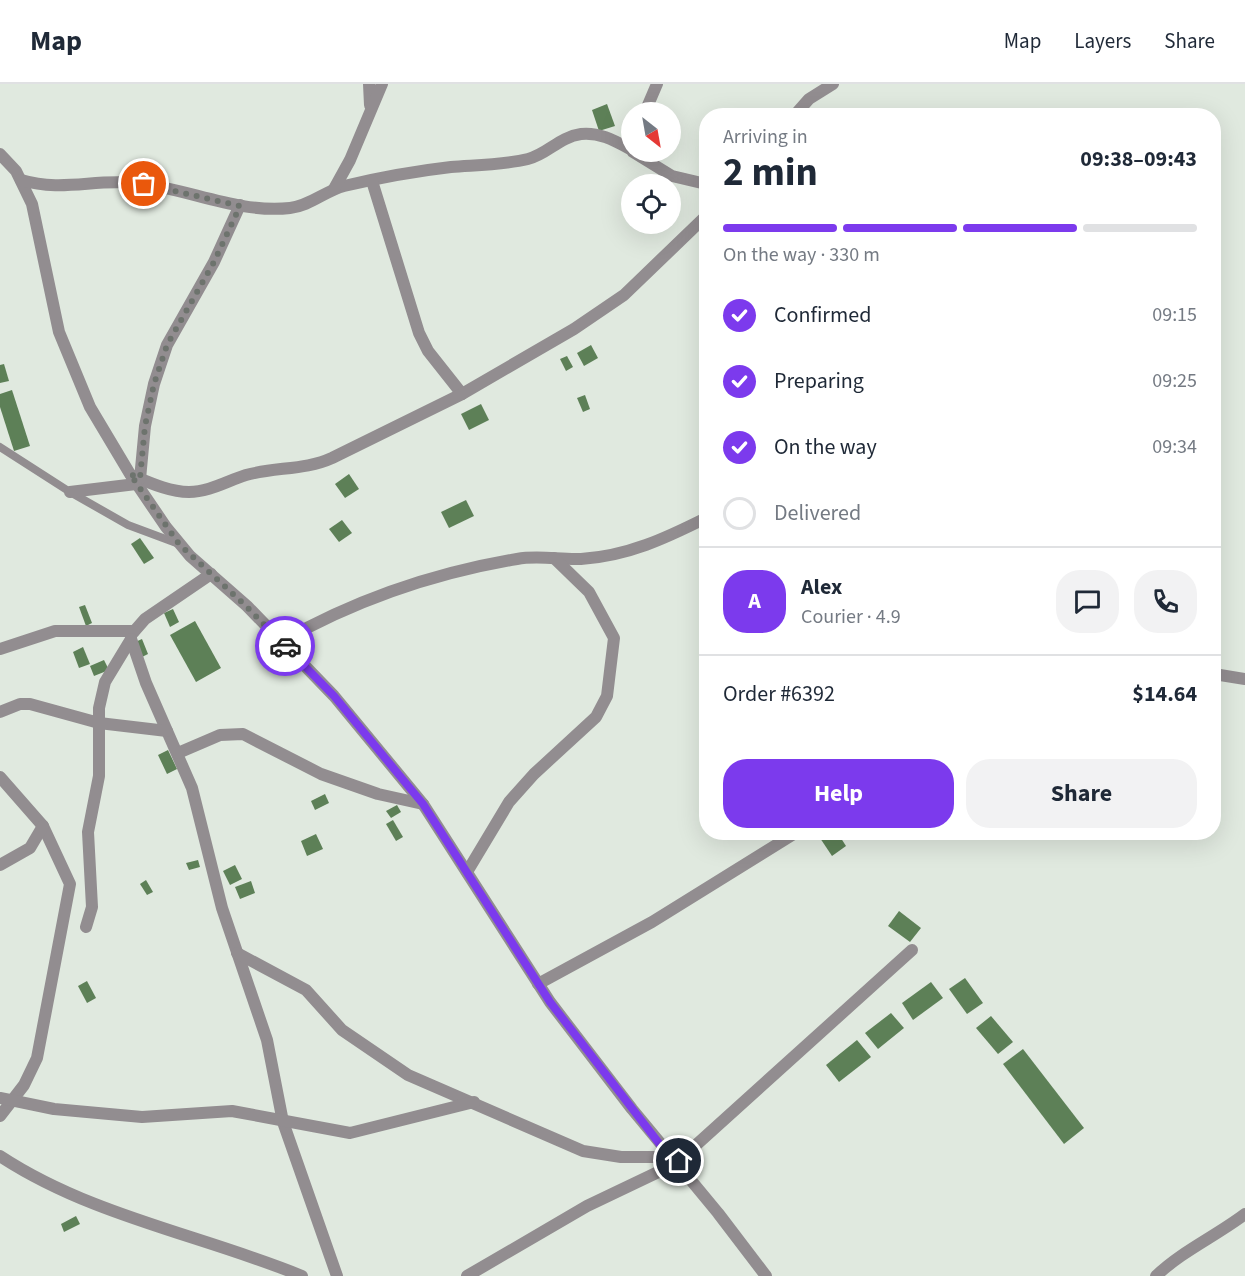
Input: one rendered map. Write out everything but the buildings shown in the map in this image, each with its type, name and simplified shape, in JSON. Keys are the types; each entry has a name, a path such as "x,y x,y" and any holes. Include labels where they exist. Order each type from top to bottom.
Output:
{"street":[{"path":"369,84 370,106"},
{"path":"334,189 350,160 370,106 382,84"},
{"path":"649,102 657,84"},
{"path":"801,108 809,99 833,84"},
{"path":"21,180 56,187 99,183 144,184 240,206 296,207 334,189 372,181 448,167 528,159 542,154 558,142 583,134 601,135 621,145"},
{"path":"0,154 21,180 32,204 64,349 90,406 179,544 334,696 423,804 538,984 672,1161 718,1213 766,1276"},
{"path":"650,162 672,176 699,182"},
{"path":"372,181 419,333 428,351 462,394"},
{"path":"135,479 145,426 163,355 194,293 214,262 240,206"},
{"path":"70,492 135,479 188,492 211,488 265,471 317,465 462,394 536,353 624,295 699,223"},
{"path":"281,642 364,601 416,581 516,559 608,556 650,546 699,522"},
{"path":"467,872 509,802 534,774 596,717 608,696 614,638 590,592 554,558"},
{"path":"86,927 92,907 88,832 99,776 99,708 105,682 132,635 145,619 211,574"},
{"path":"0,648 55,631 132,635"},
{"path":"132,635 138,663 192,788 213,878 267,1040 283,1122 337,1276"},
{"path":"1221,675 1245,679"},
{"path":"0,712 20,704 30,704 99,723 167,731"},
{"path":"178,753 220,735 243,734 321,774 378,794 423,804"},
{"path":"0,777 22,806 43,826 70,884 37,1058 6,1099 0,1116"},
{"path":"0,865 30,848 43,826"},
{"path":"538,984 652,922 784,840"},
{"path":"467,1276 587,1206 672,1161 912,950"},
{"path":"237,953 298,985 342,1030 408,1075 475,1102 583,1151 672,1161"},
{"path":"6,1099 54,1109 142,1117 232,1111 350,1133 475,1102"},
{"path":"0,1156 45,1184 148,1224 302,1276"},
{"path":"1156,1276 1171,1262 1223,1231 1245,1214"}],"lane":[{"path":"0,447 70,492 128,525 179,544"}],"way so far":[{"path":"144,184 240,206 214,262 194,293 167,345 154,384 145,426 140,478 130,474 179,544 285,646"}],"route":[{"path":"285,646 334,696 423,804 550,1002 675,1164 679,1161"}]}
